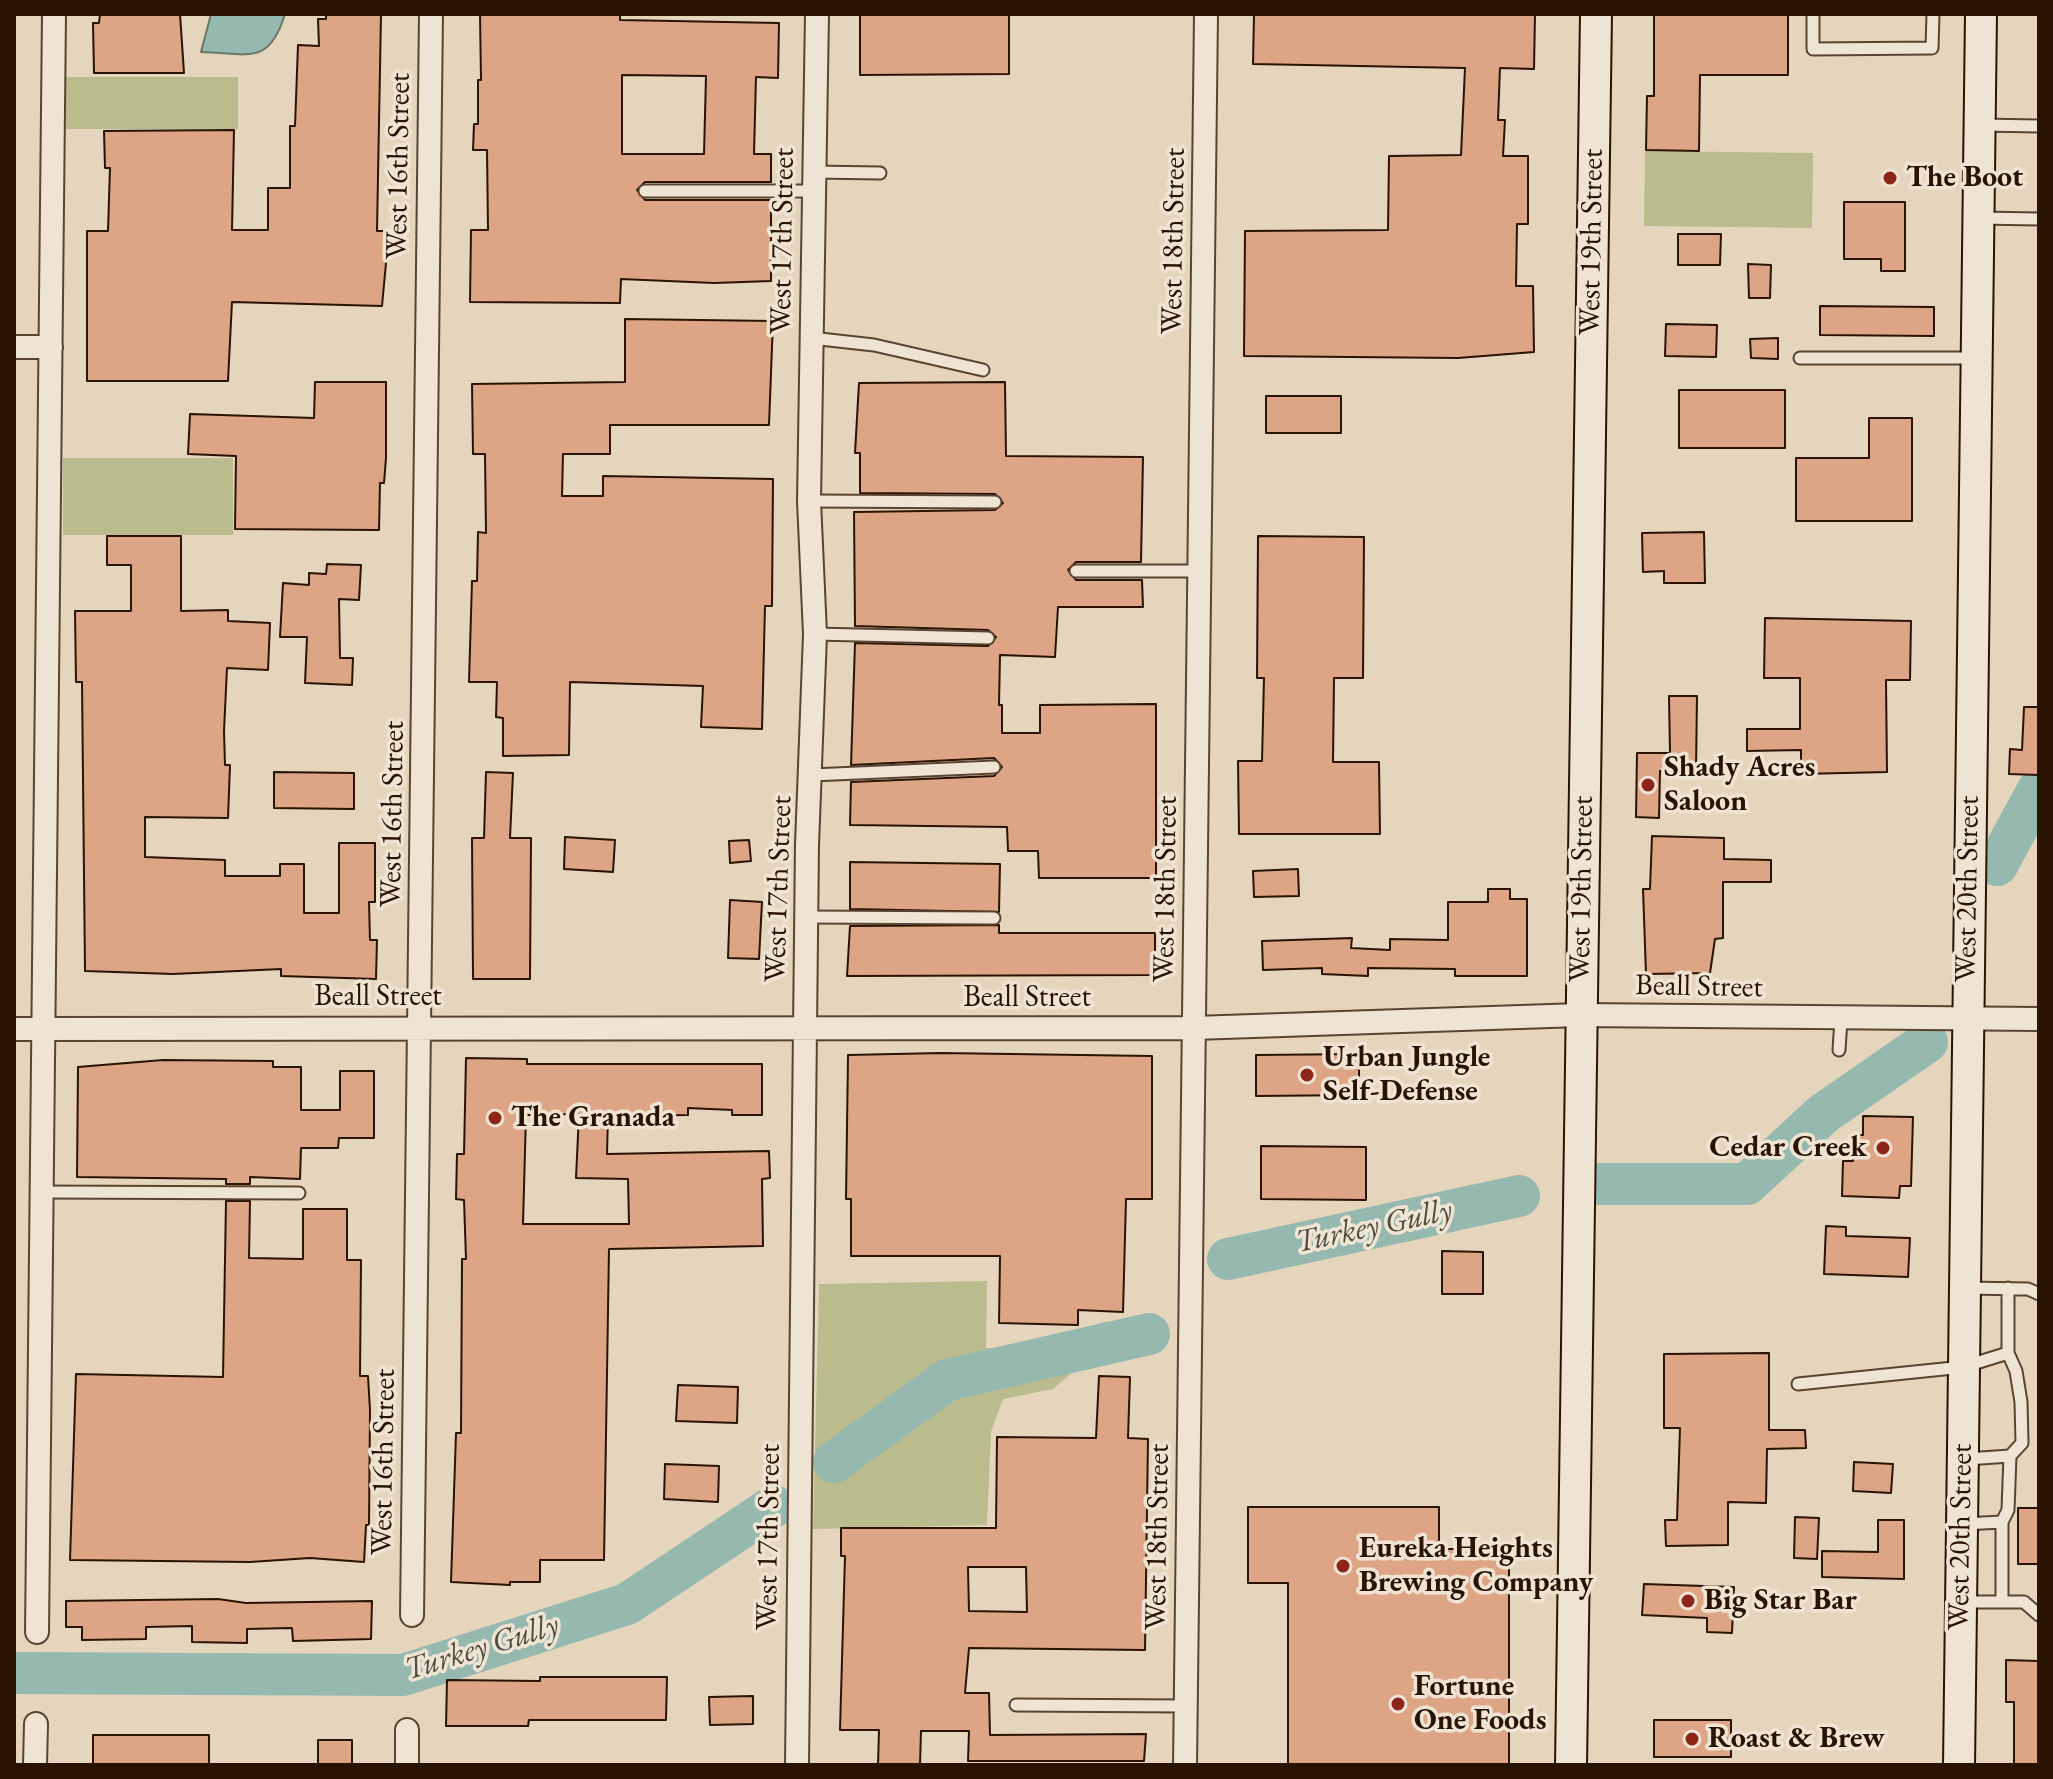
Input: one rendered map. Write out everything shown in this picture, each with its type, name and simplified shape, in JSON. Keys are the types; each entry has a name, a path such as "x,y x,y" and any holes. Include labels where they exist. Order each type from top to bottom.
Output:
{"main road":[{"name":"West 19th Street","path":"1571,1765 1586,1238 1580,1015 1596,14"},
{"name":"West 20th Street","path":"1959,1765 1981,14"}],"street":[{"path":"37,1632 54,14"},
{"name":"West 16th Street","path":"412,1615 431,14"},
{"name":"West 17th Street","path":"797,1765 806,917 815,634 815,572 809,501 817,14"},
{"name":"West 18th Street","path":"1185,1765 1206,14"},
{"path":"14,347 51,347"},
{"name":"Beall Street","path":"14,1029 1194,1028 1580,1015 2039,1019"},
{"path":"35,1765 36,1724"},
{"path":"407,1730 407,1765"}],"lane":[{"path":"1813,14 1813,49 1932,48 1933,14"},
{"path":"1979,125 2039,126"},
{"path":"645,191 814,182 880,173"},
{"path":"1978,218 2039,219"},
{"path":"811,338 874,345 983,370"},
{"path":"1800,358 1976,358"},
{"path":"809,501 995,502"},
{"path":"1076,571 1200,571"},
{"path":"815,634 988,638"},
{"path":"812,775 994,767"},
{"path":"806,917 994,918"},
{"path":"1839,1050 1841,1019"},
{"path":"41,1192 299,1193"},
{"path":"1964,1288 2028,1289 2039,1294"},
{"path":"2002,1602 2002,1522 2009,1501 2010,1456 2022,1443 2021,1402 2016,1371 2008,1353 2008,1288"},
{"path":"1798,1384 1963,1367 2008,1353"},
{"path":"1962,1459 2010,1456"},
{"path":"1961,1524 2002,1522"},
{"path":"1961,1602 2024,1602 2039,1615"},
{"path":"1016,1705 1186,1706"}],"green space":[{"path":"66,77 238,77 238,129 66,129"},
{"path":"1645,151 1813,153 1812,228 1644,226"},
{"path":"63,458 233,458 233,535 63,535"},
{"path":"987,1281 986,1348 1048,1350 1104,1322 1155,1323 1154,1352 1089,1358 1053,1389 1003,1399 991,1432 987,1525 813,1529 819,1284"}],"water":[{"path":"211,14 285,14 279,31 264,50 244,54 201,52"}],"building":[{"path":"100,14 180,14 184,73 94,73 93,23 99,23"},
{"path":"326,14 381,14 377,231 389,231 382,306 232,302 228,381 87,381 87,231 108,231 110,168 105,168 104,131 234,130 232,230 268,230 268,188 290,188 290,126 295,126 298,45 319,46 318,19 326,19"},
{"path":"480,14 620,14 620,20 779,23 778,78 756,77 754,154 771,154 771,182 645,182 637,190 645,200 771,200 771,281 714,283 621,279 620,303 470,302 471,230 488,230 487,150 473,150 474,124 478,124 478,80 481,80","holes":["622,75 706,76 704,154 622,154"]},
{"path":"860,14 1009,14 1009,74 860,75"},
{"path":"1254,14 1535,14 1534,69 1500,68 1498,120 1505,120 1503,156 1528,156 1528,224 1517,224 1516,286 1533,286 1534,352 1458,358 1244,356 1245,231 1388,230 1389,156 1461,155 1465,68 1253,64"},
{"path":"1654,14 1788,14 1788,75 1700,75 1699,151 1646,150 1647,96 1654,96"},
{"path":"1844,202 1905,202 1905,271 1881,271 1881,259 1844,259"},
{"path":"1678,234 1721,234 1720,265 1678,265"},
{"path":"1748,264 1771,265 1770,298 1749,298"},
{"path":"1820,306 1934,307 1934,336 1820,335"},
{"path":"625,319 773,321 769,425 610,425 610,454 563,454 562,496 603,496 603,476 773,479 772,606 765,606 762,729 701,727 703,686 570,682 569,755 503,756 503,718 496,717 497,682 469,682 472,581 477,581 478,532 486,533 485,454 473,454 472,384 625,382"},
{"path":"1666,324 1717,325 1716,357 1665,356"},
{"path":"1778,338 1778,359 1751,358 1750,339"},
{"path":"315,382 386,382 386,458 384,483 380,483 379,530 235,529 236,456 188,454 190,414 314,418"},
{"path":"1005,382 1006,456 1143,457 1141,562 1076,562 1068,570 1076,580 1142,580 1143,607 1058,607 1055,657 1000,655 999,705 1002,705 1002,733 1040,733 1040,705 1156,704 1156,878 1039,878 1038,851 1008,851 1007,827 850,825 851,782 994,776 1002,767 994,758 851,765 855,643 988,646 996,637 988,630 855,626 854,512 995,510 1003,503 995,494 860,493 860,453 855,453 859,383"},
{"path":"1679,390 1785,390 1785,448 1679,448"},
{"path":"1266,396 1341,396 1341,433 1266,433"},
{"path":"1869,418 1912,418 1912,521 1796,521 1796,458 1869,458"},
{"path":"1704,532 1705,583 1664,583 1664,571 1643,572 1642,533"},
{"path":"107,536 181,536 181,611 228,610 228,621 270,623 268,670 227,668 224,731 225,765 230,765 228,818 145,817 145,857 225,860 225,876 280,876 280,864 304,864 304,913 339,913 339,843 375,843 375,902 369,902 370,940 377,940 376,979 281,976 281,969 173,974 85,971 82,682 76,682 75,611 131,611 131,565 107,565"},
{"path":"1258,536 1364,537 1363,678 1334,678 1333,762 1379,762 1380,834 1239,834 1238,761 1262,761 1264,678 1257,678"},
{"path":"327,564 361,565 359,600 339,599 340,658 353,658 352,685 305,683 307,637 280,637 283,583 309,585 309,573 326,574"},
{"path":"1765,618 1911,621 1910,680 1886,680 1887,772 1801,774 1801,750 1747,751 1747,729 1800,729 1800,678 1764,678"},
{"path":"1669,696 1697,696 1696,772 1660,771 1659,818 1636,817 1637,753 1670,753"},
{"path":"2024,707 2039,707 2039,775 2009,774 2010,749 2022,750"},
{"path":"274,772 354,773 354,809 274,808"},
{"path":"486,772 513,773 510,838 531,838 530,979 473,979 472,838 484,838"},
{"path":"1652,836 1724,838 1724,859 1771,860 1771,882 1723,882 1723,938 1715,939 1710,973 1646,974 1643,889 1650,889"},
{"path":"565,837 615,840 613,872 564,869"},
{"path":"749,840 751,861 730,863 729,841"},
{"path":"850,862 1000,864 999,912 850,909"},
{"path":"1298,869 1299,896 1254,897 1253,871"},
{"path":"1488,889 1510,889 1510,899 1527,899 1527,976 1455,976 1455,969 1368,968 1368,976 1322,974 1322,968 1263,970 1262,941 1352,938 1351,948 1390,950 1390,939 1448,940 1448,902 1488,902"},
{"path":"730,900 762,902 759,959 728,958"},
{"path":"999,925 999,933 1155,933 1155,975 847,976 850,926"},
{"name":"Urban Jungle Self-Defense","path":"1359,1054 1359,1095 1256,1096 1256,1055"},
{"path":"848,1055 1152,1056 1152,1199 1126,1199 1123,1312 1078,1310 1078,1325 999,1323 1000,1256 851,1256 851,1199 846,1199"},
{"path":"466,1058 527,1059 527,1064 762,1064 762,1115 732,1115 732,1110 688,1108 688,1115 608,1116 607,1154 769,1151 770,1178 762,1179 763,1246 609,1249 604,1560 540,1560 540,1582 510,1582 510,1585 451,1582 456,1433 461,1433 462,1259 466,1259 464,1200 456,1199 457,1154 464,1154","holes":["579,1114 576,1178 628,1179 629,1224 523,1224 526,1115"]},
{"path":"163,1060 273,1061 273,1067 301,1067 301,1110 340,1110 340,1071 374,1071 374,1138 339,1138 338,1148 301,1148 300,1179 250,1177 250,1184 226,1184 226,1179 77,1177 78,1067"},
{"name":"Cedar Creek","path":"1863,1116 1913,1117 1911,1186 1900,1186 1899,1198 1842,1196 1843,1161 1853,1161 1854,1135 1863,1135"},
{"path":"1261,1146 1366,1147 1366,1200 1261,1199"},
{"path":"226,1201 250,1201 249,1258 303,1259 303,1209 347,1209 347,1260 361,1260 360,1376 368,1376 370,1410 369,1525 366,1525 364,1562 310,1558 250,1562 70,1560 76,1374 223,1377"},
{"path":"1826,1226 1846,1227 1846,1236 1910,1238 1908,1277 1824,1274"},
{"path":"1442,1251 1483,1252 1483,1294 1442,1294"},
{"path":"1769,1353 1769,1430 1805,1430 1806,1448 1767,1449 1766,1503 1728,1502 1728,1545 1666,1546 1665,1520 1677,1520 1680,1428 1664,1428 1664,1354"},
{"path":"1099,1376 1130,1377 1128,1438 1148,1439 1145,1650 969,1648 965,1693 989,1693 990,1735 1146,1734 1144,1761 968,1761 969,1731 921,1731 920,1765 878,1765 879,1730 840,1730 845,1556 841,1556 841,1528 996,1528 997,1437 1096,1438","holes":["968,1567 1026,1567 1027,1612 969,1611"]},
{"path":"678,1385 738,1387 737,1423 676,1421"},
{"path":"1854,1462 1893,1464 1891,1493 1853,1491"},
{"path":"665,1464 719,1466 718,1502 664,1499"},
{"path":"1248,1507 1439,1507 1439,1549 1509,1549 1509,1765 1288,1765 1288,1583 1248,1583"},
{"path":"2018,1508 2039,1508 2039,1564 2018,1564"},
{"path":"1795,1517 1819,1518 1817,1559 1794,1558"},
{"path":"1878,1520 1904,1520 1904,1579 1822,1577 1822,1551 1878,1552"},
{"name":"Big Star Bar","path":"1644,1584 1734,1587 1732,1633 1707,1632 1707,1618 1642,1615"},
{"path":"218,1599 246,1603 372,1601 371,1639 293,1641 292,1628 247,1629 247,1643 192,1642 192,1626 146,1627 146,1639 82,1640 82,1627 66,1627 66,1601"},
{"path":"2006,1660 2039,1661 2039,1765 2014,1765 2014,1702 2006,1702"},
{"path":"540,1677 667,1677 666,1720 529,1720 528,1726 446,1726 447,1680 540,1681"},
{"path":"753,1696 753,1724 710,1725 709,1697"},
{"name":"Roast & Brew","path":"1654,1720 1731,1720 1731,1757 1654,1757"},
{"path":"93,1735 209,1735 209,1765 93,1765"},
{"path":"318,1740 352,1740 352,1765 318,1765"}],"waterway":[{"name":"Turkey Gully","path":"1997,865 2039,788"},
{"name":"Turkey Gully","path":"1597,1184 1747,1184 1823,1114 1927,1042"},
{"name":"Turkey Gully","path":"1228,1259 1519,1196"},
{"name":"Turkey Gully","path":"834,1462 947,1380 1149,1334"},
{"name":"Turkey Gully","path":"14,1673 403,1675 627,1604 774,1506"}],"place":[{"name":"The Boot","path":"1890,178"},
{"name":"Shady Acres Saloon","path":"1648,785"},
{"name":"Urban Jungle Self-Defense","path":"1307,1075"},
{"name":"The Granada","path":"495,1118"},
{"name":"Cedar Creek","path":"1883,1148"},
{"name":"Eureka Heights Brewing Company","path":"1343,1566"},
{"name":"Big Star Bar","path":"1688,1601"},
{"name":"Fortune One Foods","path":"1398,1704"},
{"name":"Roast & Brew","path":"1692,1739"}]}
